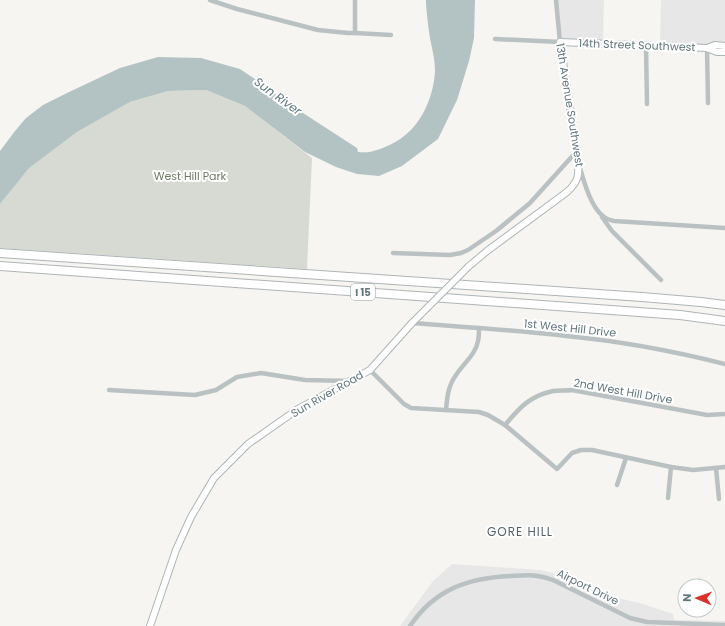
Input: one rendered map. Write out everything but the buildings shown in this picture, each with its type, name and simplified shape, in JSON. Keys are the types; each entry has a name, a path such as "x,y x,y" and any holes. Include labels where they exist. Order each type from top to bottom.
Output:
{"highway":[{"name":"I 15","path":"2,253 642,297 725,305"},
{"name":"I 15","path":"0,266 680,315 725,321"}],"street":[{"path":"210,0 237,9 318,30 348,33 391,34"},
{"path":"355,0 355,33"},
{"name":"13th Avenue Southwest","path":"556,0 560,42 576,152 585,185 595,208 605,222 661,280"},
{"name":"14th Street Southwest","path":"495,39 707,48 725,46"},
{"path":"646,45 648,104"},
{"path":"707,48 708,103"},
{"name":"14th Street Southwest","path":"707,48 717,52 725,52"},
{"path":"393,253 450,255 468,250 496,231 530,203 576,152"},
{"name":"Sun River Road","path":"150,626 176,550 191,517 214,478 248,444 298,410 370,370 412,323 468,267 487,251 573,187 579,172 578,160"},
{"path":"602,216 614,221 725,228"},
{"name":"1st West Hill Drive","path":"412,323 567,336 684,354 725,364"},
{"path":"446,410 447,394 450,386 455,375 471,356 477,346 479,328"},
{"path":"370,370 404,404 411,408 479,412 488,415 505,425 557,469 572,454 581,450 592,450 671,467 693,470 725,467"},
{"path":"110,390 195,395 216,390 237,377 261,373 305,380 349,381"},
{"name":"2nd West Hill Drive","path":"505,425 519,408 534,397 554,391 572,390 707,415 725,414"},
{"path":"617,485 626,458"},
{"path":"668,498 671,467"},
{"path":"716,468 719,499"},
{"name":"Airport Drive","path":"410,626 430,602 439,595 461,584 492,577 535,575 553,580 630,618 637,620 647,622 725,625"}],"shaded area":[{"path":"556,0 604,0 603,44 560,42"},
{"path":"661,0 725,0 725,46 660,46"},
{"path":"452,564 540,570 566,576 610,596 643,604 673,614 674,620 725,621 725,626 400,626 433,581"}],"green space":[{"name":"West Hill Park","path":"206,90 245,106 312,158 307,269 0,248 0,204 28,168 77,132 130,102 168,91"}],"water":[{"name":"Sun River","path":"426,0 475,0 474,38 469,61 457,100 438,139 402,166 379,176 357,174 336,167 305,152 245,106 206,90 168,91 130,102 77,132 29,168 0,204 0,151 26,118 43,105 120,68 158,57 201,58 240,69 303,113 357,148 358,152 378,150 390,145 404,136 417,123 430,98 435,67"}],"district":[{"name":"GORE HILL","path":"520,531"}]}
